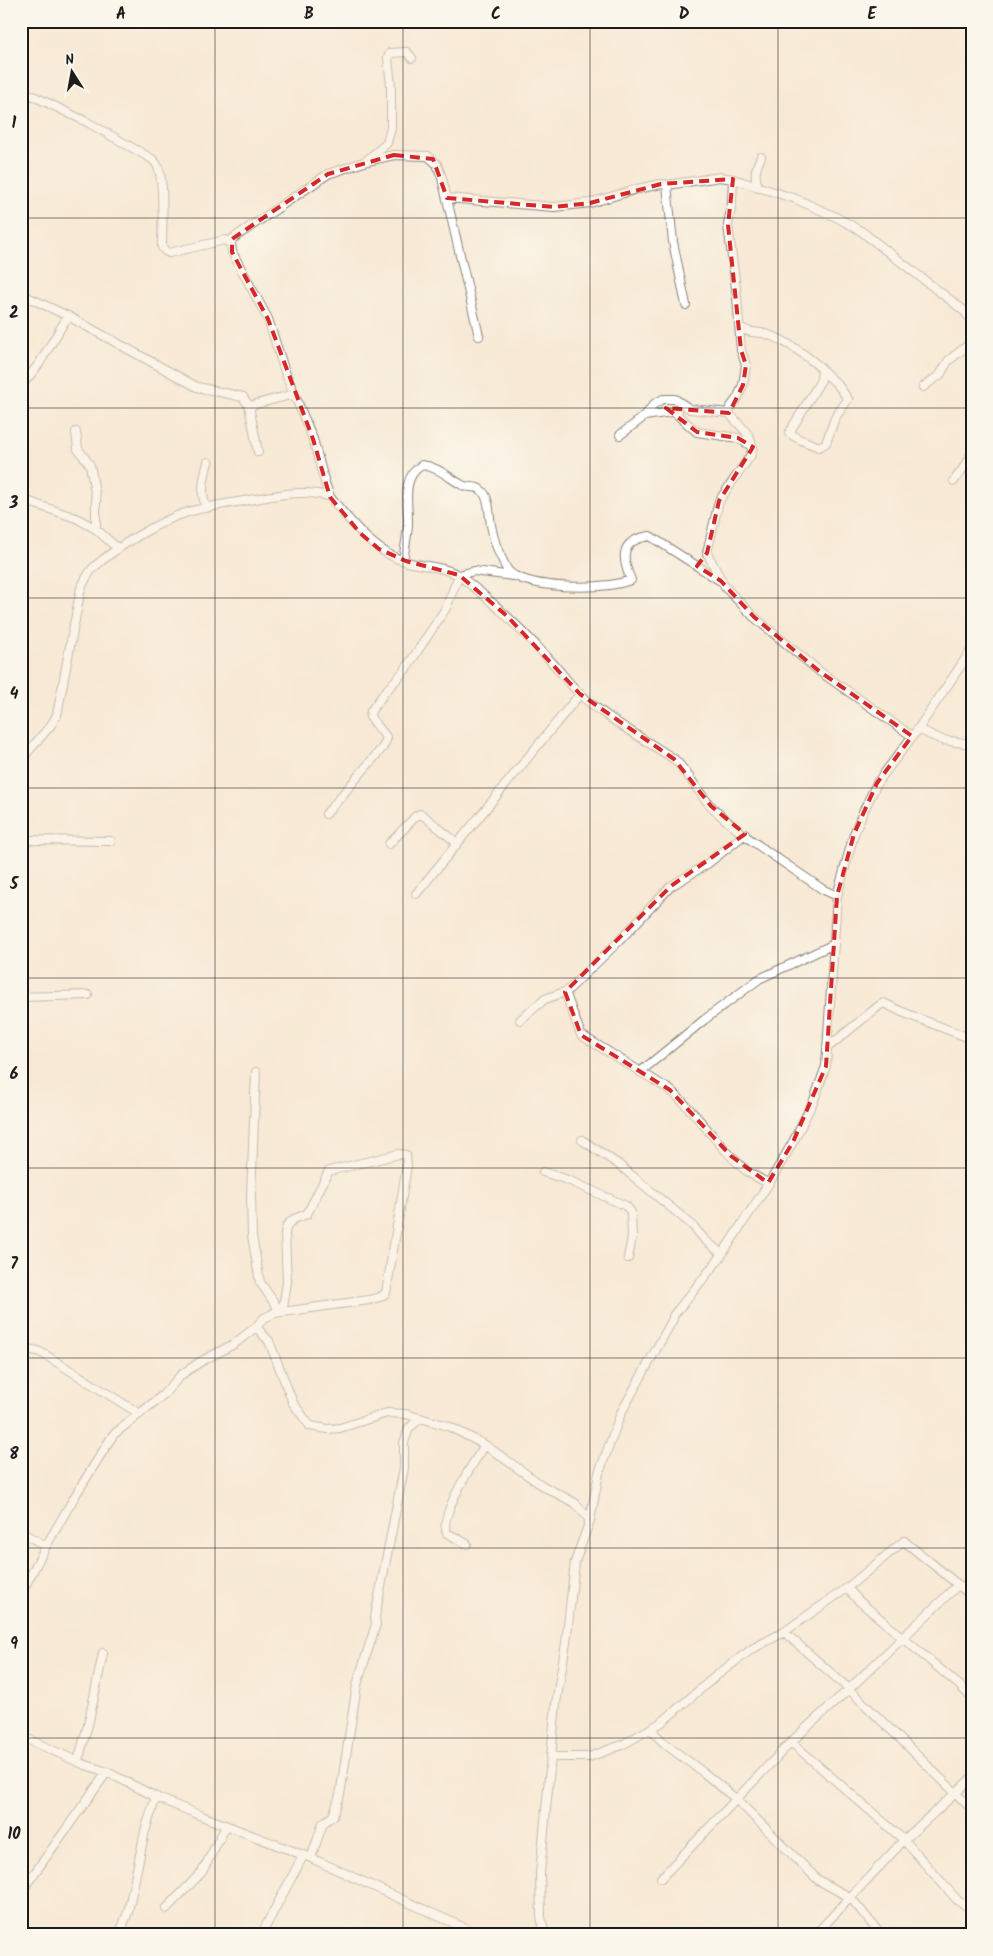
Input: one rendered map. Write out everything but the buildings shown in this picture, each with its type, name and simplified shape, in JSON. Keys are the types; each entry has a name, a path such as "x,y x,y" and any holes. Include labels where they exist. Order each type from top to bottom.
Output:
{"street":[{"path":"367,161 387,143 391,128 391,86 388,58 390,53 407,52 412,58"},
{"path":"21,90 87,122 152,159 157,164 160,172 162,247 164,251 169,253 225,240 231,244"},
{"path":"479,336 447,198 437,164 428,156 394,155 367,161 328,174 232,239 232,252 268,319 294,394 313,439 330,497 360,533 379,549 403,560 459,575 507,616 580,694 606,714 674,759 682,766 712,806 745,834 822,889 837,896"},
{"path":"758,188 755,169 761,157"},
{"path":"447,198 554,207 590,203 661,184 667,185 720,177 733,180 796,199 836,217 861,231 963,310 972,320"},
{"path":"729,414 730,408 744,385 746,365 741,350 728,225 732,203 733,180"},
{"path":"667,185 673,242 686,305"},
{"path":"21,294 68,316 197,387 244,398 249,406 258,452"},
{"path":"21,386 39,364 68,316"},
{"path":"740,327 748,333 766,334 783,340 811,360 822,370 838,385 848,398 835,418 826,443 820,448 789,433 821,380 822,370"},
{"path":"923,387 940,375 948,361 972,342"},
{"path":"249,406 294,394"},
{"path":"620,435 645,416 654,404 663,399 676,399 690,409"},
{"path":"645,416 690,409 729,414 746,430 753,447 751,455 719,501 707,553 697,566"},
{"path":"674,412 697,432 738,438 753,447"},
{"path":"76,432 78,449 90,465 96,498 96,529"},
{"path":"954,481 969,460 972,451"},
{"path":"206,508 203,499 203,484 208,462"},
{"path":"403,560 408,534 407,486 410,476 422,465 438,469 464,486 478,487 484,493 492,531 500,555 508,571 515,576"},
{"path":"316,494 325,483"},
{"path":"21,760 57,715 81,588 91,570 118,549 167,520 188,512 268,496 316,494 330,497"},
{"path":"21,499 67,515 96,529 118,549"},
{"path":"459,575 474,571 515,576 538,582 567,586 604,587 619,584 631,580 625,565 626,548 631,541 650,536 721,581"},
{"path":"707,553 724,587 754,617 849,693 912,736"},
{"path":"326,814 383,747 387,738 370,716 372,711 384,692 405,670 446,608 459,575"},
{"path":"545,1935 539,1894 551,1757 575,1562 590,1520 599,1473 621,1413 632,1390 673,1319 672,1316 722,1254 768,1184 793,1142 814,1100 826,1066 837,896 845,862 863,812 877,783 918,729 972,649"},
{"path":"416,894 580,694"},
{"path":"918,729 942,740 972,744"},
{"path":"389,844 420,814 457,843"},
{"path":"520,1020 545,999 565,992 618,942 672,886 707,864 745,834"},
{"path":"21,840 111,841"},
{"path":"640,1072 704,1020 759,979 834,944"},
{"path":"565,992 581,1036 670,1090 684,1101 731,1156 749,1172 768,1184"},
{"path":"21,997 88,995"},
{"path":"827,1048 882,1004 972,1039"},
{"path":"256,1072 251,1195 252,1236 260,1282 275,1312"},
{"path":"582,1140 618,1164 692,1225 705,1240 722,1254"},
{"path":"21,1594 46,1546 104,1447 113,1435 163,1395 181,1375 200,1362 234,1344 256,1327 264,1318 282,1308 287,1282 285,1233 287,1225 294,1219 307,1214 329,1171 399,1154 406,1155 408,1166 386,1293 369,1300 275,1312"},
{"path":"544,1172 568,1180 626,1206 631,1212 632,1236 628,1258"},
{"path":"256,1327 269,1341 293,1403 310,1426 328,1430 340,1428 386,1413 406,1414 448,1426 485,1444 544,1486 575,1503 590,1520"},
{"path":"21,1348 38,1351 140,1414"},
{"path":"261,1935 307,1857 323,1823 333,1816 340,1795 357,1685 376,1624 375,1616 404,1468 404,1443 409,1428 420,1419"},
{"path":"466,1544 447,1533 445,1524 462,1479 485,1444"},
{"path":"21,1532 46,1546"},
{"path":"551,1757 589,1756 622,1745 662,1722 717,1675 752,1649 784,1632 847,1588 904,1541 972,1596"},
{"path":"661,1878 791,1742 849,1690 958,1585"},
{"path":"847,1588 859,1601 972,1698"},
{"path":"784,1632 849,1690 910,1748 954,1794 972,1809"},
{"path":"78,1761 89,1721 103,1653"},
{"path":"650,1729 665,1744 736,1799 818,1880 851,1898 881,1935"},
{"path":"21,1736 107,1772 156,1797 307,1857 480,1935"},
{"path":"791,1742 904,1840 958,1901 972,1909"},
{"path":"21,1892 107,1772"},
{"path":"815,1935 904,1840 972,1778"},
{"path":"120,1933 128,1912 145,1831 156,1797"},
{"path":"166,1909 202,1872 226,1826"}],"highlighted area":[{"path":"394,155 433,159 447,198 554,207 590,203 661,184 733,179 728,225 741,350 746,365 743,385 729,413 666,408 697,432 738,438 753,447 719,501 707,553 697,566 721,581 754,617 819,671 912,736 877,783 854,834 837,896 826,1066 793,1142 768,1183 731,1156 670,1090 581,1035 565,992 671,886 745,834 711,806 674,759 580,694 507,616 459,575 406,561 379,549 360,533 330,497 313,439 268,319 232,252 232,239 328,174"}]}
